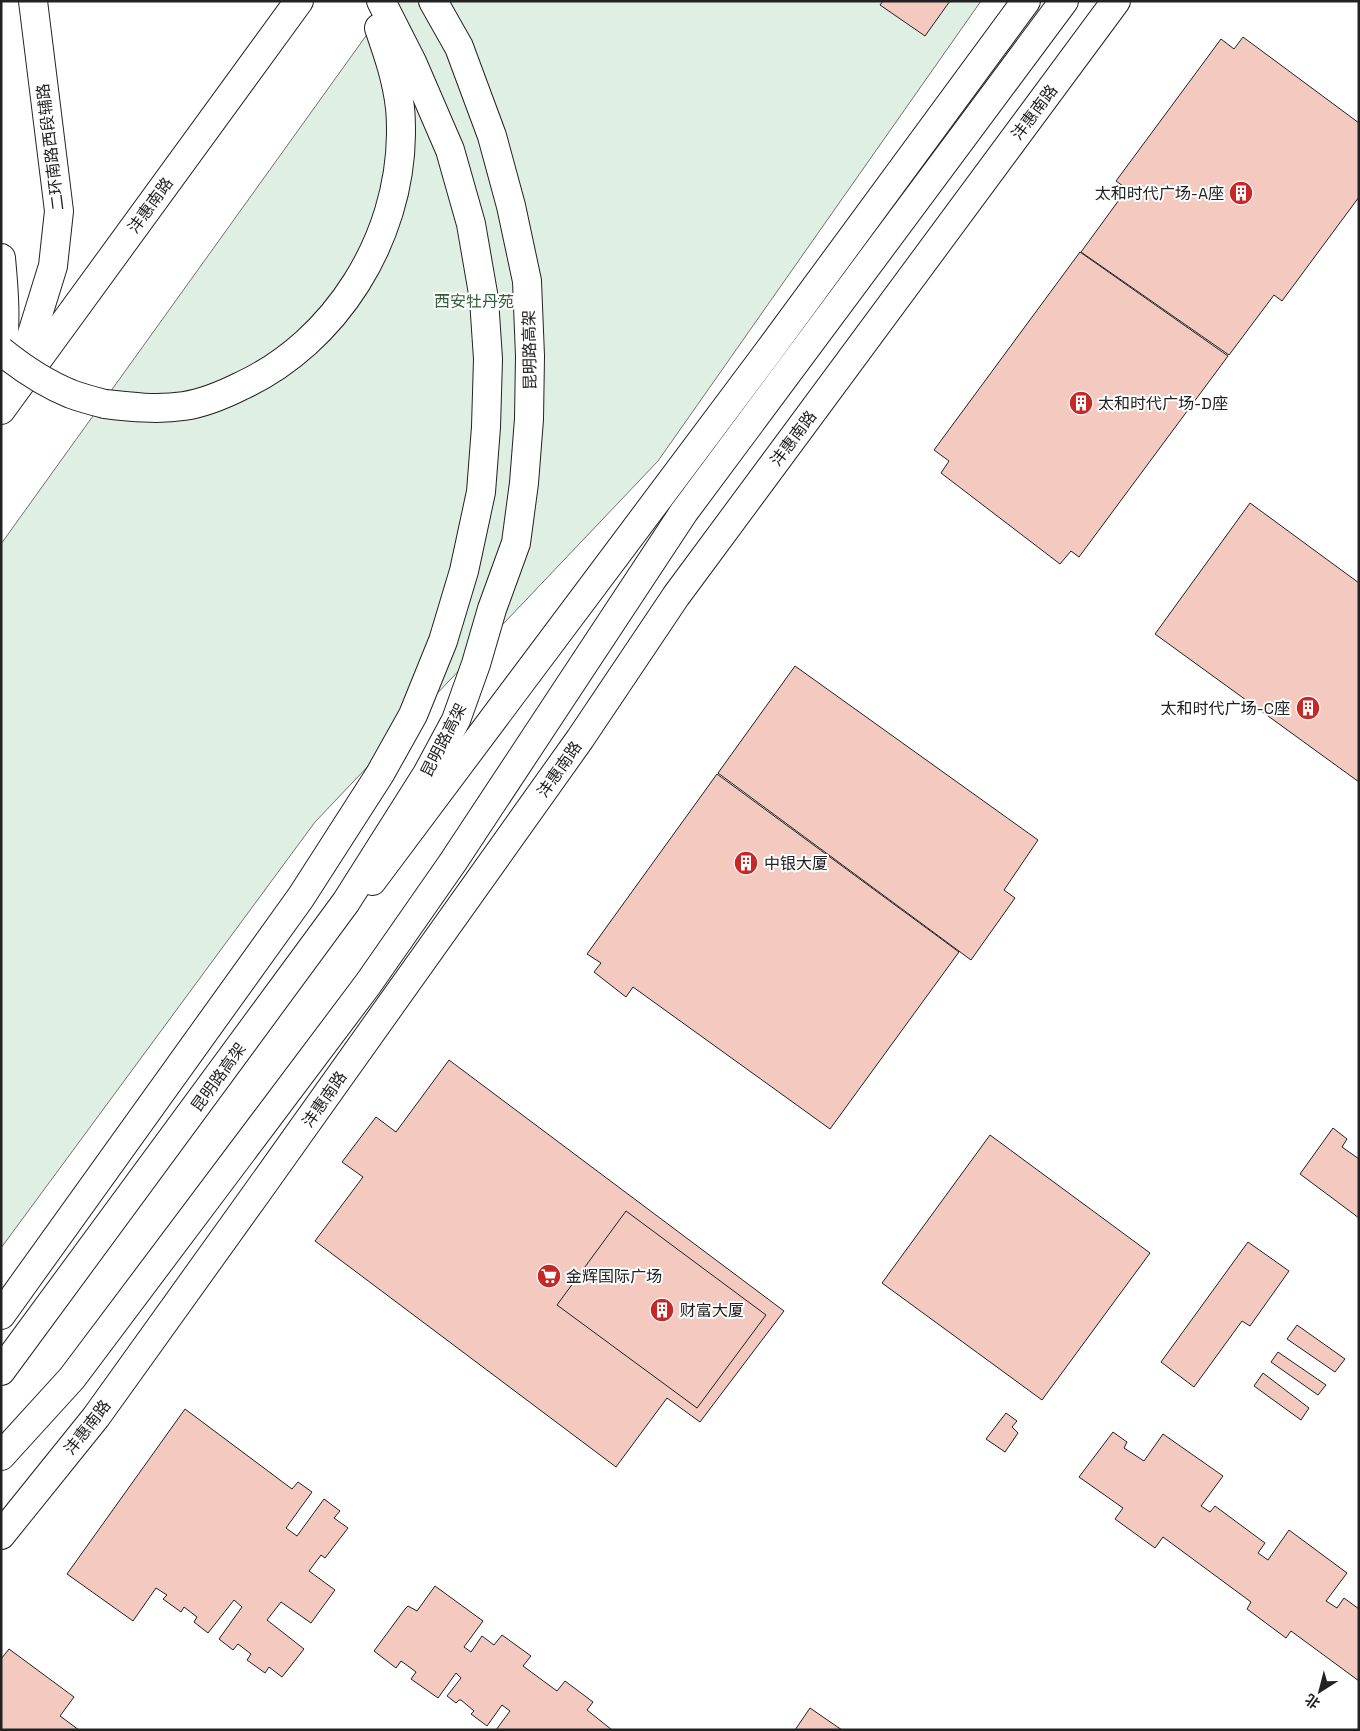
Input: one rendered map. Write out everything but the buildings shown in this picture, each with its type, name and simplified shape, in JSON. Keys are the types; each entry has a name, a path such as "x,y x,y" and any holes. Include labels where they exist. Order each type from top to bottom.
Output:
{"main road":[{"name":"二环南路西段辅路","path":"1,402 27,350 53,266 59,211 32,1"},
{"name":"沣惠南路","path":"1,410 299,1"},
{"path":"1,351 41,379 70,394 105,404 139,408 166,407 184,406 220,396 253,381 290,358 316,334 341,304 366,267 382,236 397,186 401,109 394,70 374,13 367,1"},
{"path":"1,1315 301,897 369,791 413,715 443,641 464,571 481,492 486,427 488,359 484,299 471,224 450,150 412,62 381,1"},
{"name":"昆明路高架","path":"1,1371 346,902 386,841 427,774 456,720 476,664 492,609 516,543 524,483 529,419 530,356 527,281 511,206 492,136 459,46 433,1"},
{"path":"1,1389 347,915 762,360 1026,1"},
{"path":"1,1456 72,1378 362,992 453,862 684,512 1064,1"},
{"name":"沣惠南路","path":"1,1535 96,1417 574,747 676,596 1116,1"},
{"path":"1,258 3,348 1,358"}],"green space":[{"name":"西安牡丹苑","path":"391,1 981,1 658,461 315,822 1,1248 1,544"}],"place":[{"name":"太和时代广场-A座","path":"1241,193"},
{"name":"太和时代广场-D座","path":"1081,403"},
{"name":"太和时代广场-C座","path":"1308,708"},
{"name":"中银大厦","path":"746,863"},
{"name":"金辉国际广场","path":"549,1276"},
{"name":"财富大厦","path":"662,1310"}]}
